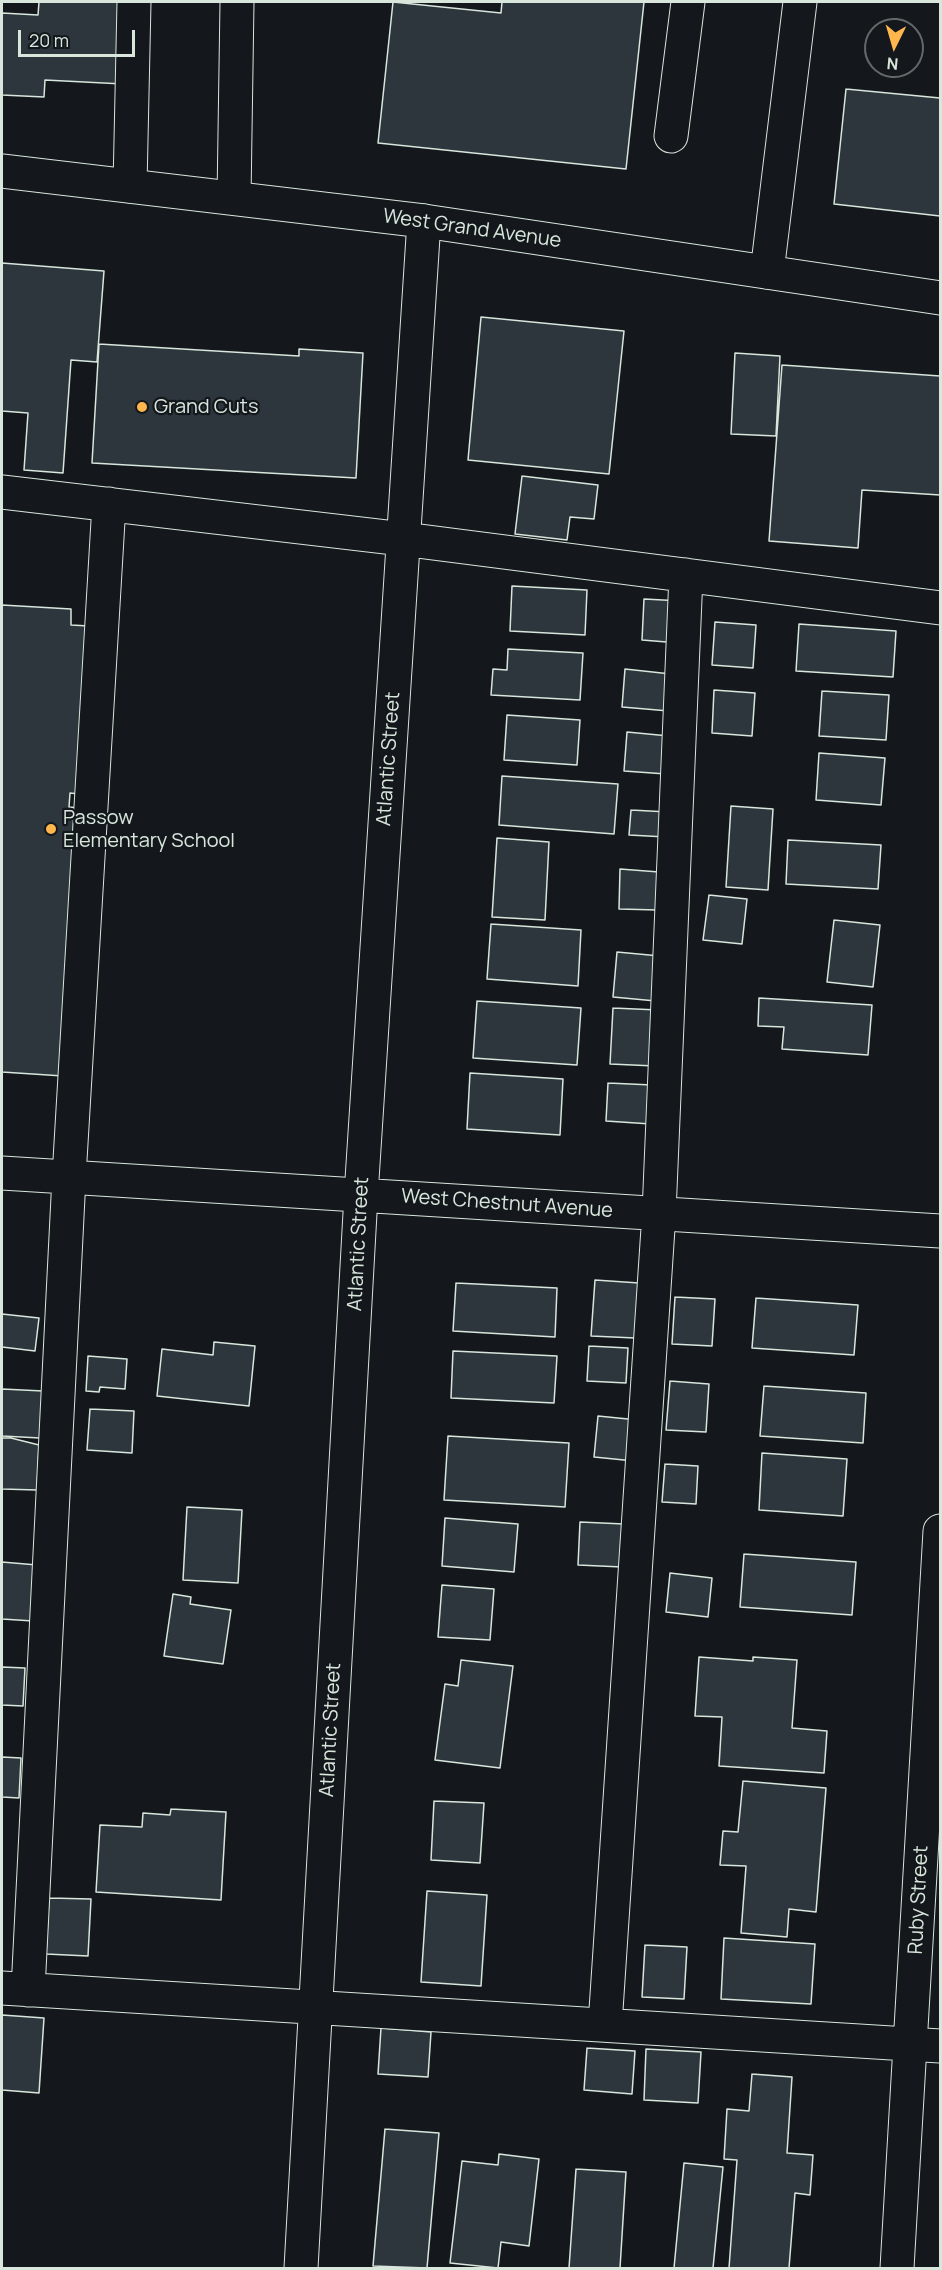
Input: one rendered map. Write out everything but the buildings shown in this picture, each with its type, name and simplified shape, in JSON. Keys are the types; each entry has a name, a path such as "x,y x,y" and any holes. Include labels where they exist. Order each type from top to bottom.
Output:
{"street":[{"path":"130,186 134,2"},
{"path":"234,198 237,2"},
{"path":"671,136 688,2"},
{"path":"767,272 800,2"},
{"name":"West Grand Avenue","path":"2,171 424,221 940,298"},
{"name":"Atlantic Street","path":"301,2268 361,1195 424,221"},
{"path":"2,492 403,539 940,608"},
{"path":"109,504 69,1177 15,1989 926,2045"},
{"path":"605,2025 659,1214 686,575"},
{"name":"West Chestnut Avenue","path":"2,1173 940,1231"},
{"name":"Ruby Street","path":"897,2268 926,2045 940,1531"}],"place":[{"name":"Grand Cuts","path":"142,407"},
{"name":"Passow Elementary School","path":"51,829"}]}
